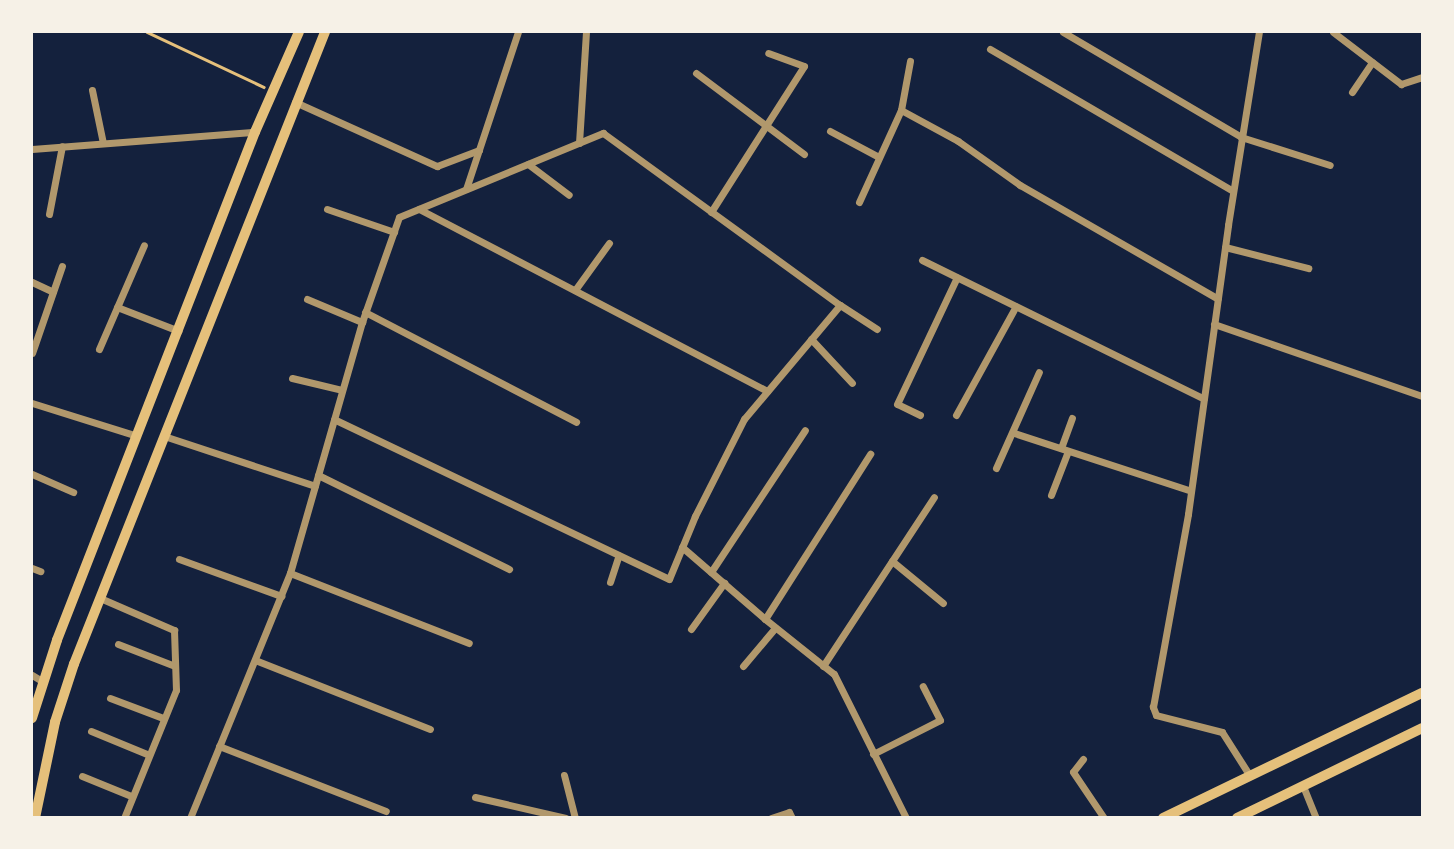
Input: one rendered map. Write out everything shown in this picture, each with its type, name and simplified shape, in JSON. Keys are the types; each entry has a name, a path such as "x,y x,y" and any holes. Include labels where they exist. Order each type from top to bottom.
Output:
{"main road":[{"path":"32,718 37,678 179,331 255,132 299,32"},
{"path":"35,817 55,722 74,664 325,32"},
{"path":"273,91 295,102"},
{"path":"1163,817 1423,693"},
{"path":"1243,816 1423,728"}],"street":[{"path":"466,189 518,32"},
{"path":"579,143 586,32"},
{"path":"1063,32 1241,137 1330,165"},
{"path":"1250,776 1227,736 1214,729 1156,715 1153,707 1191,491 1241,137 1259,32"},
{"path":"1333,32 1401,84 1423,77"},
{"path":"990,49 1233,191"},
{"path":"711,212 804,66 768,53"},
{"path":"859,202 901,110 910,61"},
{"path":"1352,92 1372,62"},
{"path":"696,73 804,154"},
{"path":"92,90 103,143"},
{"path":"295,102 437,166 479,150"},
{"path":"901,110 958,141 1020,185 1218,299"},
{"path":"830,131 879,157"},
{"path":"32,149 255,132"},
{"path":"190,817 290,573 365,312 399,217 603,133 877,329"},
{"path":"49,214 62,146"},
{"path":"528,164 569,195"},
{"path":"327,209 394,232"},
{"path":"419,209 767,391"},
{"path":"575,290 609,243"},
{"path":"99,349 144,246"},
{"path":"1225,247 1308,268"},
{"path":"922,260 1204,398"},
{"path":"32,354 33,344 62,266"},
{"path":"920,415 897,404 957,277"},
{"path":"32,282 53,292"},
{"path":"307,299 362,322"},
{"path":"334,419 669,579 744,419 840,304"},
{"path":"956,415 1016,306"},
{"path":"117,307 179,331"},
{"path":"365,312 576,422"},
{"path":"1214,324 1423,396"},
{"path":"811,339 852,383"},
{"path":"996,468 1014,433 1039,372"},
{"path":"292,378 342,390"},
{"path":"32,403 137,436"},
{"path":"1051,495 1072,418"},
{"path":"711,572 806,430"},
{"path":"1014,433 1191,491"},
{"path":"164,436 315,486"},
{"path":"765,620 870,454"},
{"path":"32,474 73,492"},
{"path":"318,475 509,569"},
{"path":"823,666 934,497"},
{"path":"682,547 765,620 834,674 906,817"},
{"path":"610,582 619,555"},
{"path":"179,559 281,596"},
{"path":"892,561 943,603"},
{"path":"290,573 469,643"},
{"path":"691,629 724,583"},
{"path":"100,598 174,630 176,690 147,754 124,817"},
{"path":"743,666 775,628"},
{"path":"118,644 175,666"},
{"path":"255,660 429,729"},
{"path":"873,754 940,720 923,686"},
{"path":"110,698 163,718"},
{"path":"91,731 147,754"},
{"path":"219,747 386,811"},
{"path":"1083,760 1073,772 1104,817"},
{"path":"564,775 575,817"},
{"path":"82,776 131,796"},
{"path":"1303,786 1316,817"},
{"path":"475,797 566,817"},
{"path":"771,817 789,812 792,817"}],"path":[{"path":"147,32 273,91"}]}
